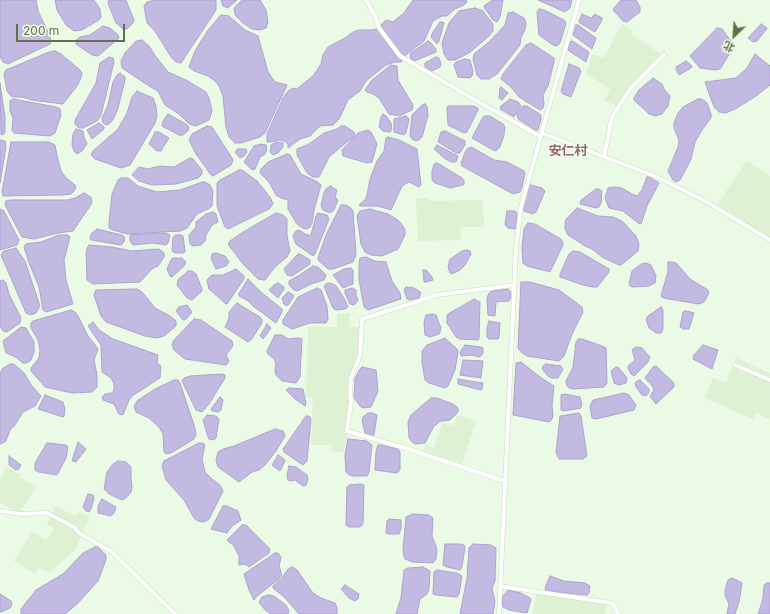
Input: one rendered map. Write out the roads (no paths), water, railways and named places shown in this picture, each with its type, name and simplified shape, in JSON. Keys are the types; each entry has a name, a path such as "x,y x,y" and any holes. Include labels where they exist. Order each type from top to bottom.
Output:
{"street":[{"path":"366,0 376,18 379,28 400,56 463,93 542,135 648,173 711,204 770,240"},
{"path":"499,614 516,248 521,207 579,0"},
{"path":"604,156 612,117 630,89 664,55"},
{"path":"505,481 405,448 347,431 351,402 351,378 360,355 362,319 436,295 514,285"},
{"path":"735,365 770,380"},
{"path":"0,511 21,514 48,514 74,527 79,533 112,552 175,614"},
{"path":"500,586 611,603 618,614"}],"district":[{"name":"安仁村","path":"568,151"}]}
